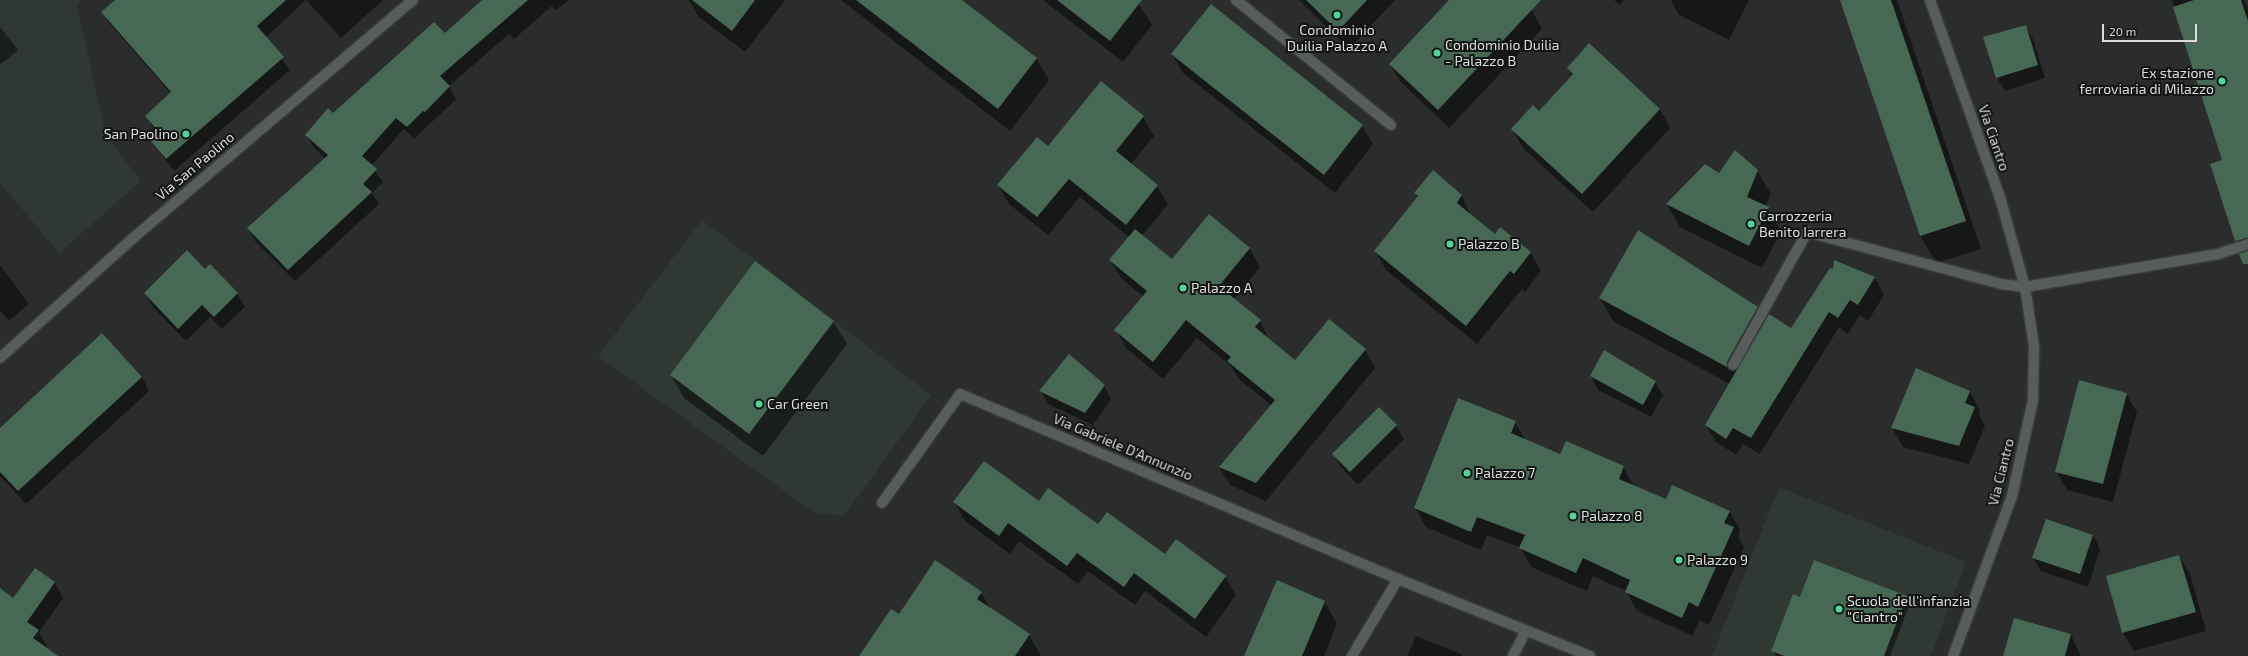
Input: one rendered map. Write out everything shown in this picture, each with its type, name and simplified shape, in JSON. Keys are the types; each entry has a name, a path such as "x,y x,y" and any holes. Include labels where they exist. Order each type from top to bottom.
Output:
{"street":[{"name":"Via San Paolino","path":"0,358 132,239 413,0"},
{"path":"1236,0 1391,125"},
{"name":"Via Ciantro","path":"1930,0 2001,201 2025,287 2034,346 2033,400 2012,496 1953,656"},
{"path":"1734,365 1807,232 2001,284 2025,287 2218,254 2248,244"},
{"name":"Via Gabriele D'Annunzio","path":"882,503 960,394 1398,579 1526,632 1590,656"},
{"path":"1352,656 1398,579"},
{"path":"1513,656 1526,632"}],"shaded area":[{"path":"0,0 82,0 77,6 106,136 141,181 59,253 0,183"},
{"path":"702,220 931,395 844,516 813,512 598,356"},
{"name":"Scuola dell'infanzia \"Ciantro\"","path":"1779,487 1966,562 1931,656 1712,656"}],"building":[{"path":"115,0 286,0 257,26 284,57 166,159 149,139 158,131 145,116 171,92 101,12"},
{"path":"482,0 528,0 440,76 450,86 425,112 423,111 407,127 396,118 362,156 377,169 363,184 372,192 288,270 247,228 328,155 305,135 328,108 333,113 434,22 445,33"},
{"path":"692,0 755,0 732,31"},
{"path":"856,0 962,0 1037,58 998,109"},
{"path":"1057,0 1142,0 1110,41"},
{"name":"Condominio Duilia Palazzo A","path":"1306,0 1367,0 1338,31"},
{"name":"Condominio Duilia - Palazzo B","path":"1449,0 1541,0 1438,110 1389,64"},
{"path":"1840,0 1891,0 1966,221 1920,236"},
{"name":"Ex stazione ferroviaria di Milazzo","path":"2194,0 2241,0 2248,21 2248,238 2235,241 2210,164 2222,160 2173,7"},
{"path":"1211,4 1363,125 1324,175 1171,54"},
{"path":"2026,25 2038,65 1996,78 1983,37"},
{"path":"1589,43 1660,109 1582,194 1511,129 1533,105 1539,111 1573,74 1567,68"},
{"path":"1101,81 1144,116 1116,151 1158,185 1126,225 1069,179 1037,217 997,185 1037,137 1048,146"},
{"path":"1735,150 1758,170 1747,197 1769,207 1749,246 1666,204 1705,164 1719,173"},
{"name":"Palazzo B","path":"1433,170 1462,195 1457,203 1495,234 1500,227 1531,252 1514,274 1510,271 1466,326 1374,251 1418,196 1414,193"},
{"path":"1209,214 1250,248 1219,286 1261,320 1255,327 1295,360 1329,319 1366,349 1256,483 1219,467 1275,400 1227,361 1231,357 1186,320 1153,362 1114,330 1147,291 1109,260 1135,229 1172,259"},
{"path":"1638,230 1758,307 1727,362 1727,367 1599,298"},
{"path":"187,250 205,269 210,264 238,293 214,317 202,305 178,329 144,293"},
{"path":"2248,251 2248,264 2243,264 2239,254"},
{"path":"1834,260 1875,277 1858,305 1850,300 1838,318 1829,312 1751,438 1733,428 1726,439 1705,425 1769,314 1791,328 1830,268 1833,269"},
{"path":"755,261 834,321 749,434 670,375"},
{"path":"102,333 142,377 18,491 0,472 0,428"},
{"path":"1604,350 1656,381 1643,405 1590,376"},
{"path":"1069,354 1105,385 1085,413 1039,391"},
{"path":"1916,368 1970,391 1965,403 1975,407 1959,446 1891,428"},
{"path":"2079,380 2127,393 2103,484 2055,472"},
{"path":"1458,398 1516,421 1511,433 1560,454 1566,441 1624,466 1619,479 1666,499 1672,485 1730,511 1724,523 1734,527 1698,607 1689,602 1682,618 1625,592 1630,580 1583,558 1576,573 1519,548 1525,535 1477,517 1471,532 1414,508"},
{"path":"1379,407 1397,425 1350,472 1332,454"},
{"path":"984,461 1039,501 1048,488 1098,524 1107,512 1165,554 1176,539 1226,576 1195,619 1134,573 1124,587 1077,553 1067,566 1008,523 999,536 953,502"},
{"path":"2046,519 2093,535 2080,574 2032,558"},
{"path":"2179,555 2196,612 2122,633 2106,576"},
{"path":"935,560 982,592 977,599 1030,634 1015,656 859,656 891,609 899,614"},
{"path":"1814,560 1907,596 1884,656 1785,656 1771,651 1793,594 1800,597"},
{"path":"35,568 55,582 27,622 39,630 33,638 58,656 0,656 0,588 13,598"},
{"path":"1277,580 1325,601 1302,656 1244,656"},
{"path":"2014,618 2071,634 2065,656 2003,656"}],"place":[{"name":"Condominio Duilia Palazzo A","path":"1337,15"},
{"name":"Condominio Duilia - Palazzo B","path":"1437,53"},
{"name":"Ex stazione ferroviaria di Milazzo","path":"2222,81"},
{"name":"San Paolino","path":"186,134"},
{"name":"Carrozzeria Benito Iarrera","path":"1751,224"},
{"name":"Palazzo B","path":"1450,244"},
{"name":"Palazzo A","path":"1183,288"},
{"name":"Car Green","path":"759,404"},
{"name":"Palazzo 7","path":"1467,473"},
{"name":"Palazzo 8","path":"1573,516"},
{"name":"Palazzo 9","path":"1679,560"},
{"name":"Scuola dell'infanzia \"Ciantro\"","path":"1839,609"}]}
